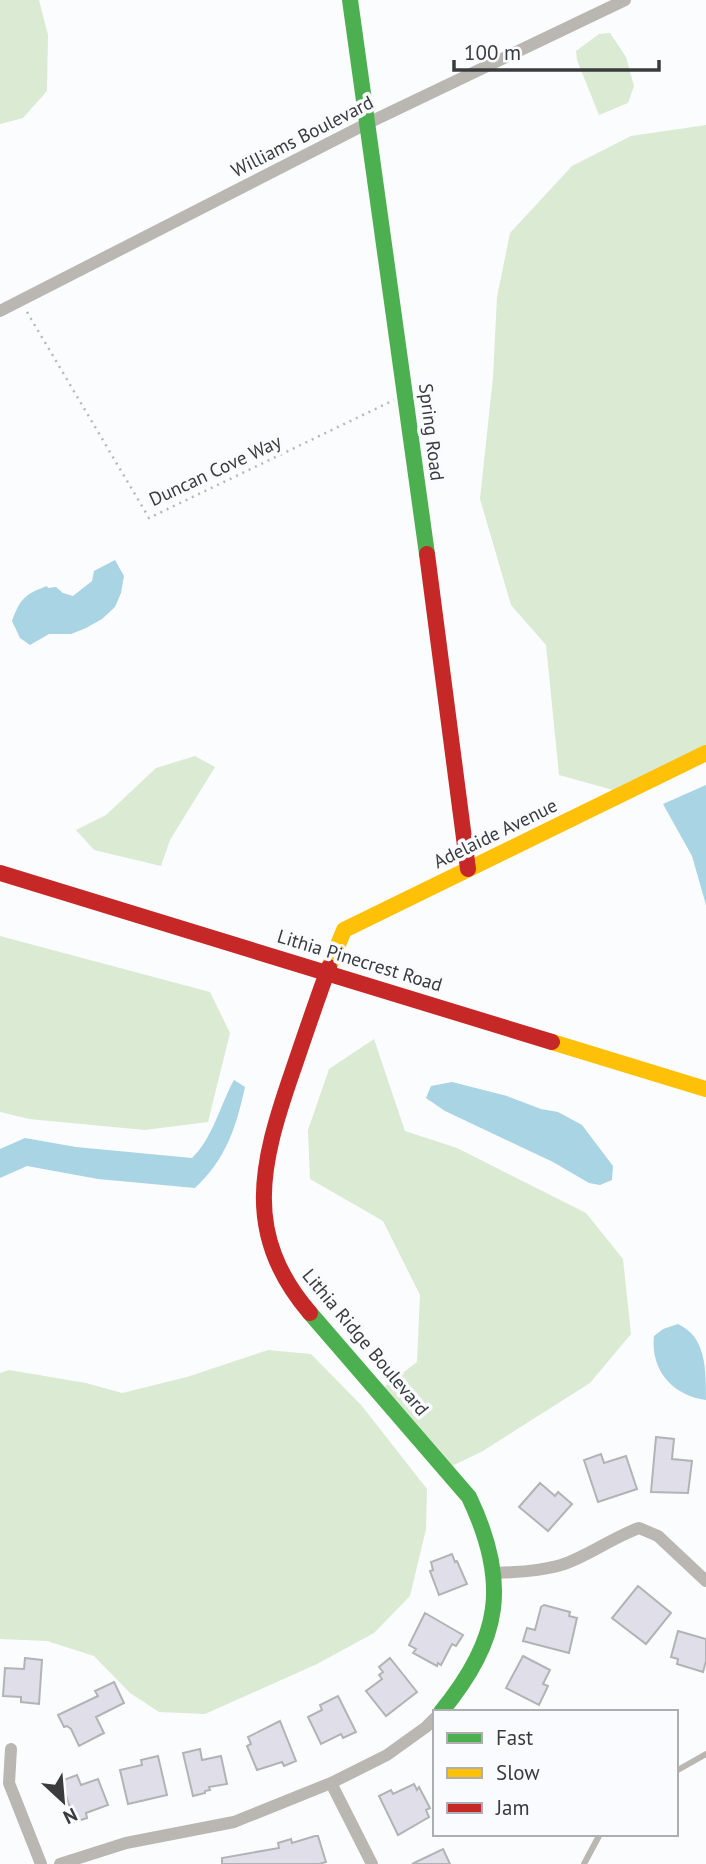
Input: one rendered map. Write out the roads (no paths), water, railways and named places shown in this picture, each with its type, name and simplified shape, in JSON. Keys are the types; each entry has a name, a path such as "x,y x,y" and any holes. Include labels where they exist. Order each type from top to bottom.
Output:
{"street":[{"name":"Spring Road","path":"350,0 406,394 468,869"},
{"name":"Williams Boulevard","path":"0,311 366,124 625,0"},
{"name":"Adelaide Avenue","path":"327,972 344,930 706,753"},
{"name":"Lithia Pinecrest Road","path":"0,873 706,1089"},
{"name":"Lithia Ridge Boulevard","path":"327,972 273,1128 264,1180 264,1217 272,1252 292,1292 469,1497 483,1522 496,1573 493,1626 476,1663 453,1699 442,1710"},
{"path":"496,1573 563,1565 619,1535 639,1528 658,1536 706,1581"},
{"path":"60,1864 126,1843 234,1822 331,1783 387,1755 433,1720"},
{"path":"11,1749 9,1783 41,1864"},
{"path":"331,1783 372,1864"}],"lane":[{"path":"678,1770 706,1754"},
{"path":"584,1864 599,1836"}],"water":[{"path":"115,560 124,576 121,593 115,607 102,619 71,634 49,634 30,645 20,638 12,621 21,602 28,595 47,586 56,587 73,596 92,581 94,571"},
{"path":"706,785 706,905 692,856 663,804"},
{"path":"234,1080 245,1087 238,1116 215,1166 195,1188 98,1179 27,1166 0,1178 0,1149 25,1138 76,1147 192,1158 211,1131"},
{"path":"452,1082 558,1112 582,1125 613,1166 612,1180 600,1185 589,1183 553,1162 445,1111 426,1098 431,1086"},
{"path":"678,1324 694,1337 699,1345 705,1365 706,1400 683,1393 674,1387 660,1370 656,1360 654,1336 663,1329"}]}
